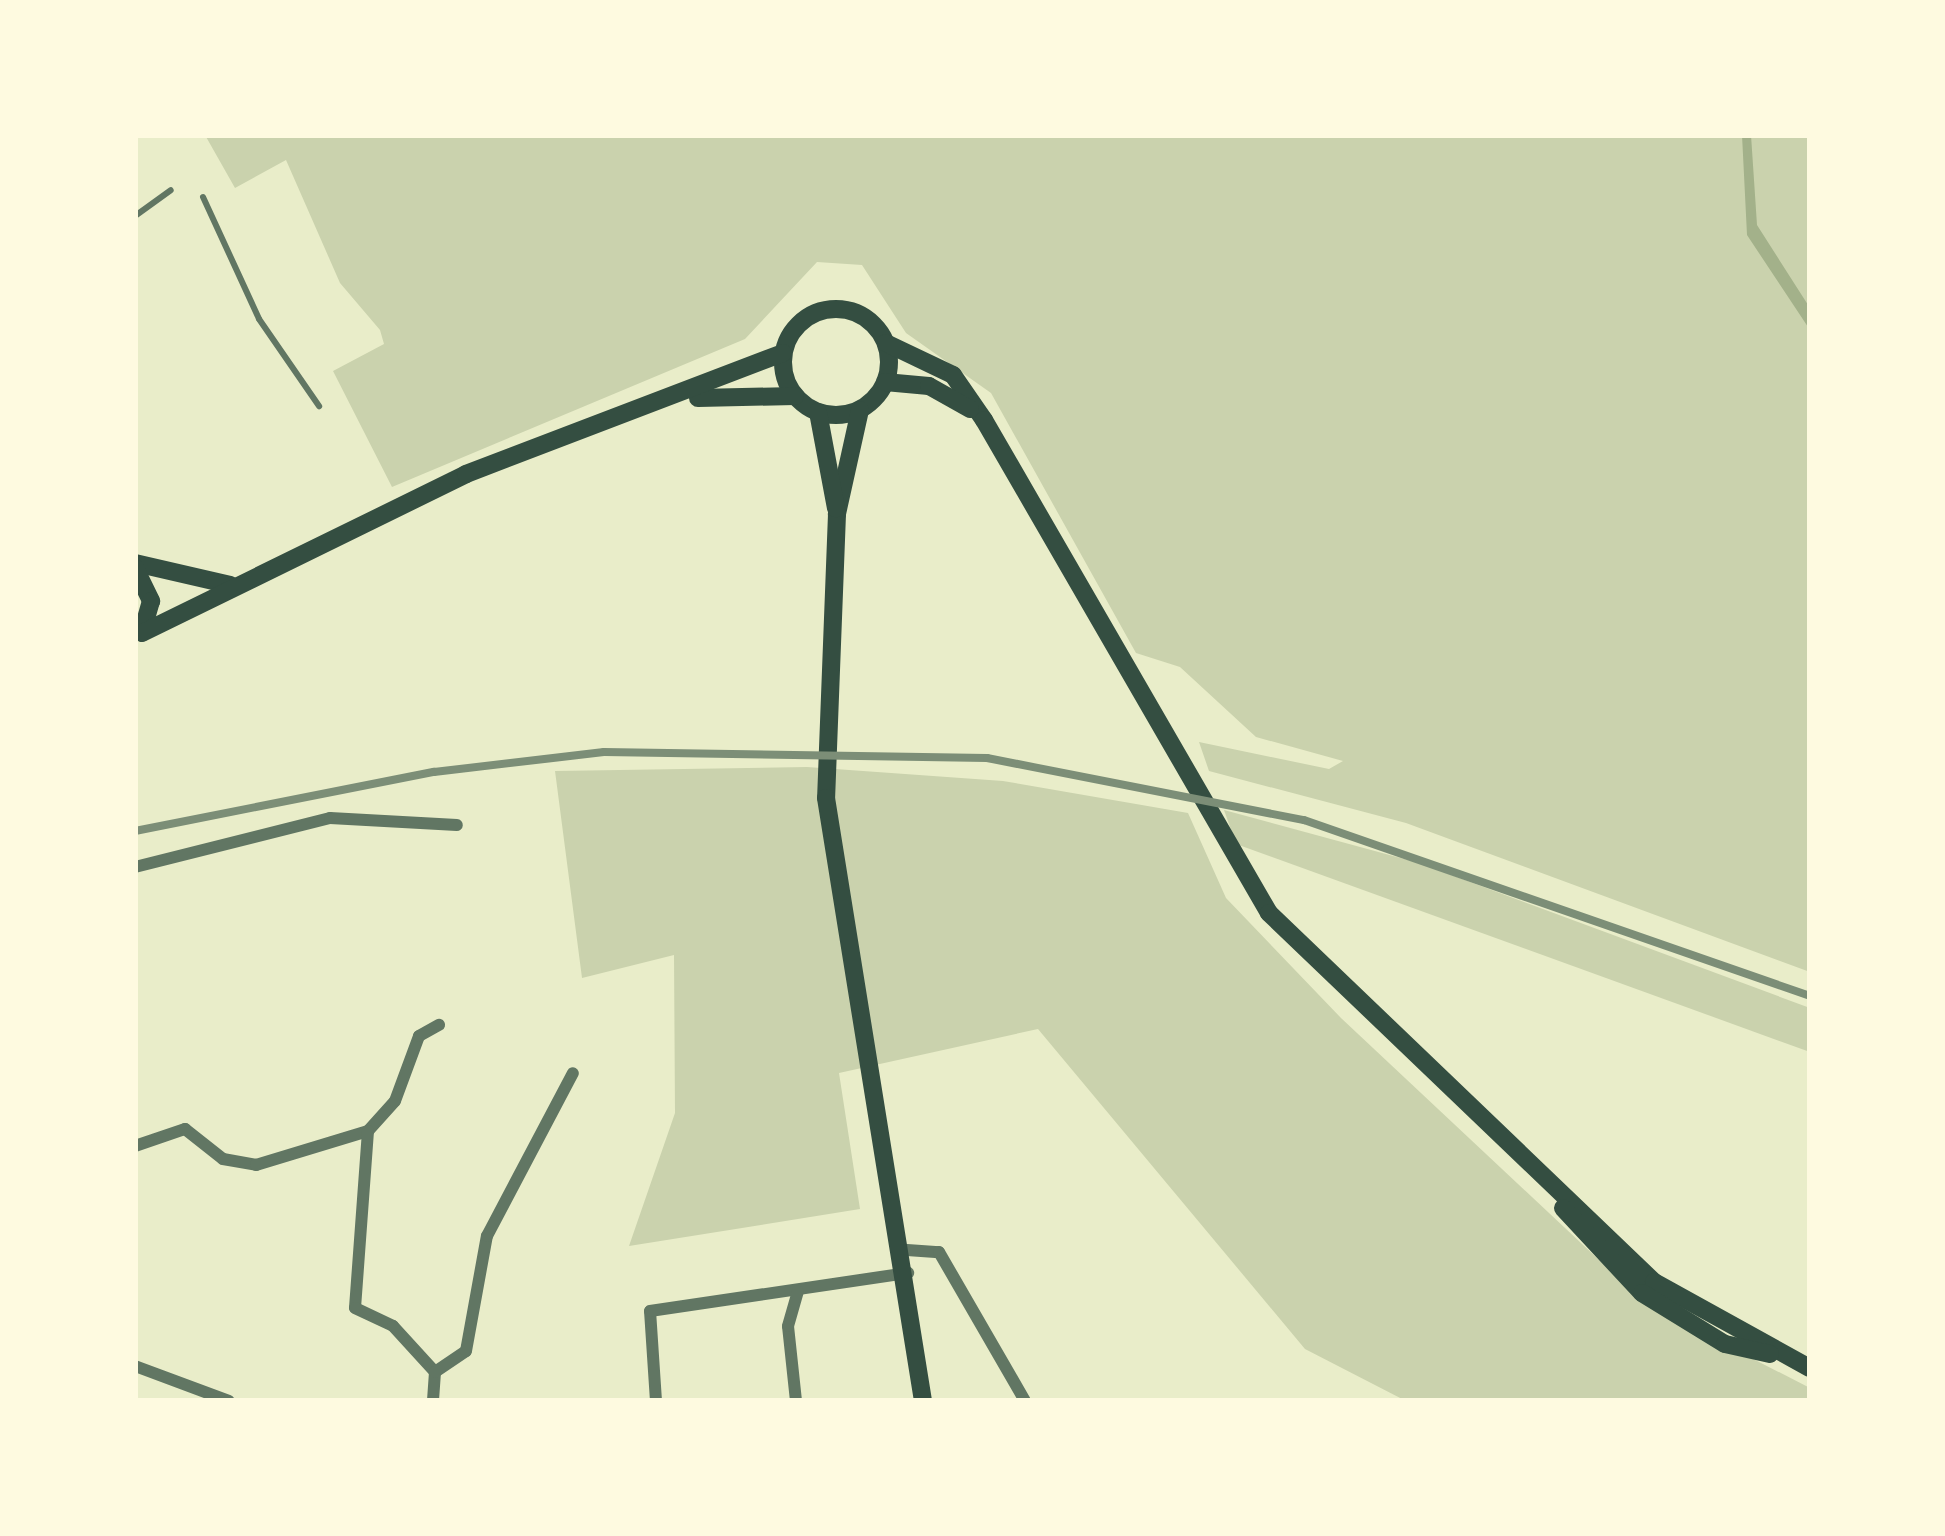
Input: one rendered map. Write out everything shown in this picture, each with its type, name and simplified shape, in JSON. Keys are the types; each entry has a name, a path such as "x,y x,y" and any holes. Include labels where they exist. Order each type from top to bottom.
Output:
{"main road":[{"path":"138,637 230,585 466,474 681,399 783,353 812,314 837,309 858,313 886,343 953,375 984,420 1269,913 1654,1282 1804,1365"},
{"path":"886,343 885,382 860,410 837,514 826,798 907,1250 923,1401"},
{"path":"783,353 795,396"},
{"path":"885,382 951,394 984,420"},
{"path":"681,399 795,396 818,412 860,410"},
{"path":"818,412 837,514"},
{"path":"135,566 230,585"},
{"path":"135,566 151,601 138,637"}],"street":[{"path":"135,867 330,818 457,825"},
{"path":"135,1146 185,1129 223,1159 256,1165 368,1131 395,1101 419,1036 439,1025"},
{"path":"435,1372 466,1351 487,1236 573,1073"},
{"path":"368,1131 355,1308 393,1326 435,1372 433,1401"},
{"path":"907,1250 939,1252 1025,1401"},
{"path":"656,1401 650,1311 909,1273"},
{"path":"796,1401 788,1326 797,1291"},
{"path":"135,1366 230,1401"}],"lane":[{"path":"135,216 171,190"},
{"path":"203,197 259,319 319,406"}],"shaded area":[{"path":"205,135 1810,135 1810,972 1406,823 1209,771 1199,742 1329,769 1343,761 1256,737 1180,667 1136,653 991,393 906,333 862,265 817,262 745,339 392,487 333,371 384,344 380,330 340,283 286,160 235,188"},
{"path":"1742,135 1751,135 1757,225 1810,308 1810,330 1747,235"},
{"path":"807,767 1003,781 1188,813 1226,898 1341,1018 1646,1304 1810,1388 1810,1401 1406,1401 1305,1349 1038,1029 839,1073 860,1209 629,1246 675,1113 674,955 582,978 555,771"},
{"path":"1224,810 1419,863 1810,1008 1810,1052 1236,844"}],"railway":[{"path":"135,831 434,772 604,752 987,758 1304,820 1810,996"}]}
